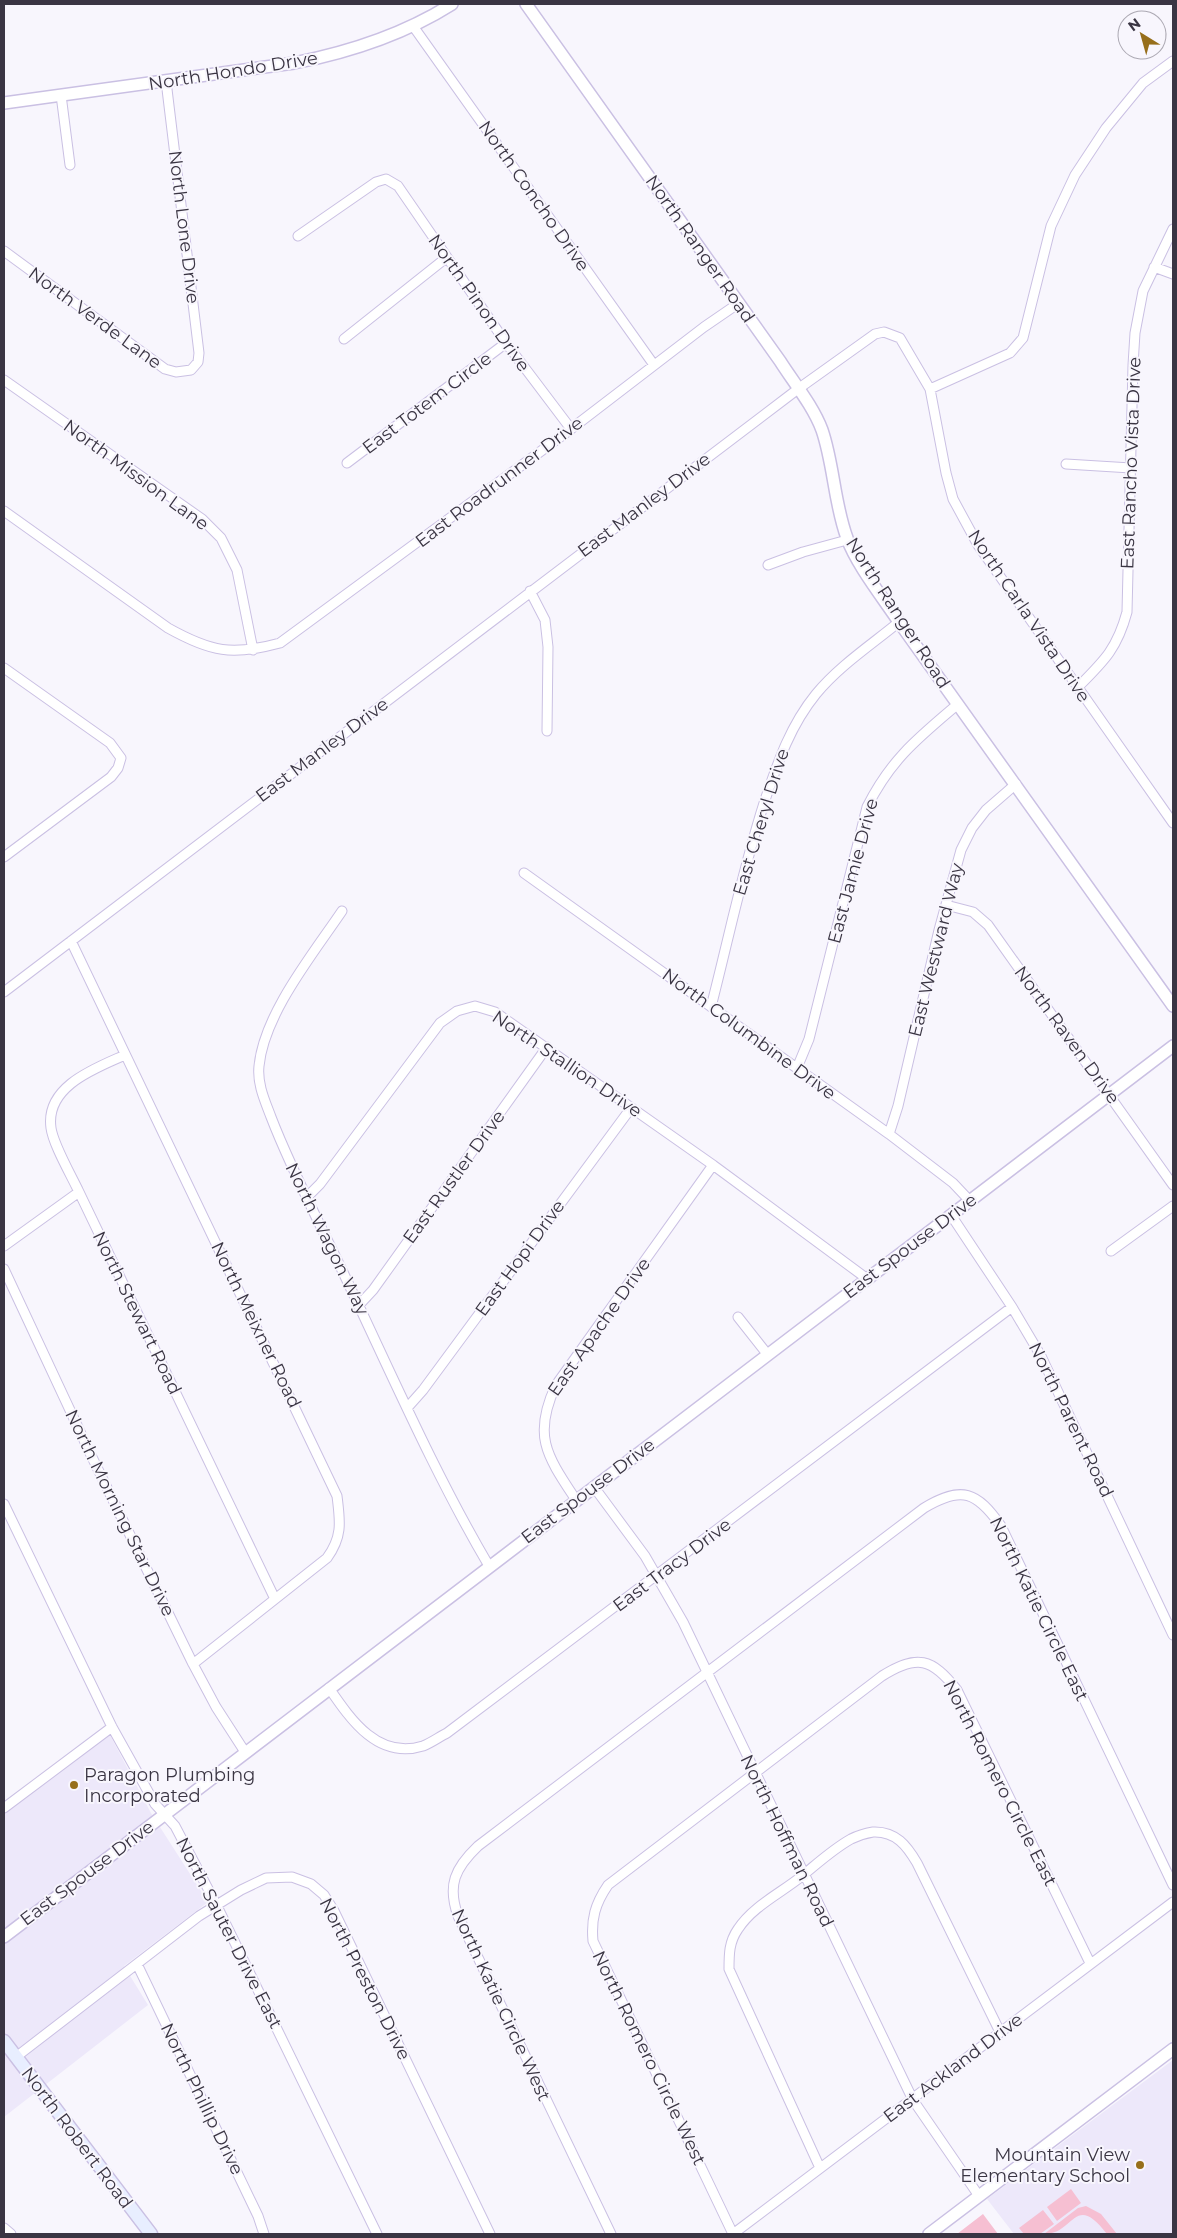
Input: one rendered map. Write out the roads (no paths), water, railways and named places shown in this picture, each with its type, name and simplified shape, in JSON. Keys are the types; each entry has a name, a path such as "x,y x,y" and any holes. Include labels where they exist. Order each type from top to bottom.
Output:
{"main road":[{"name":"North Robert Road","path":"4,2041 151,2234"}],"street":[{"name":"North Hondo Drive","path":"4,103 294,63 330,56 376,42 413,26 452,4"},
{"name":"North Ranger Road","path":"526,4 798,389 821,428 828,448 840,517 848,540 900,622 1173,1006"},
{"name":"North Concho Drive","path":"413,26 654,365"},
{"path":"930,389 1010,352 1018,346 1023,338 1051,226 1075,175 1106,128 1143,83 1173,61"},
{"name":"North Lone Drive","path":"166,81 199,353 198,362 191,370"},
{"path":"60,96 70,165"},
{"name":"North Pinon Drive","path":"298,236 376,182 386,179 398,186 506,343 571,429"},
{"name":"East Rancho Vista Drive","path":"1077,688 1106,659 1122,631 1127,612 1133,365 1136,333 1143,291 1173,229"},
{"name":"North Verde Lane","path":"4,251 165,369 176,372 191,370"},
{"path":"344,339 446,258"},
{"path":"1154,267 1173,274"},
{"name":"East Roadrunner Drive","path":"4,511 168,628 205,646 228,651 253,650 280,643 303,628 739,303"},
{"name":"East Manley Drive","path":"4,992 530,591 798,389 875,334 884,332 900,338 930,389"},
{"name":"East Totem Circle","path":"347,463 506,343"},
{"name":"North Mission Lane","path":"4,380 202,519 221,538 237,570 253,650"},
{"name":"North Carla Vista Drive","path":"930,389 946,473 961,516 978,545 1173,823"},
{"path":"1066,464 1130,468"},
{"path":"768,565 803,552 848,540"},
{"path":"530,591 545,620 548,647 547,731"},
{"name":"East Cheryl Drive","path":"711,1006 748,851 782,749 798,718 816,693 839,670 900,622"},
{"path":"4,668 110,743 121,758 118,768 111,777 4,858"},
{"name":"East Jamie Drive","path":"797,1068 809,1039 867,807 879,784 903,752 958,704"},
{"name":"East Westward Way","path":"889,1134 898,1106 961,850 972,828 986,810 1016,784"},
{"name":"North Columbine Drive","path":"524,873 889,1134 953,1184 970,1201"},
{"name":"North Raven Drive","path":"946,905 973,912 988,925 1173,1185"},
{"name":"North Wagon Way","path":"342,911 278,1009 264,1043 258,1069 261,1090 277,1134 407,1408 489,1566"},
{"name":"North Meixner Road","path":"72,941 337,1496 340,1529 336,1546 327,1558 193,1664"},
{"name":"North Stallion Drive","path":"307,1197 320,1184 440,1023 457,1011 475,1006 495,1012 547,1047 713,1165 866,1278"},
{"name":"East Spouse Drive","path":"4,1937 768,1355 866,1278 1173,1046"},
{"name":"East Rustler Drive","path":"358,1304 373,1290 547,1047"},
{"name":"North Stewart Road","path":"125,1055 86,1072 71,1083 60,1095 53,1109 50,1127 79,1192 275,1599"},
{"name":"East Hopi Drive","path":"407,1408 423,1390 631,1108"},
{"name":"East Apache Drive","path":"576,1500 560,1476 545,1446 543,1420 547,1404 556,1385 713,1165"},
{"path":"4,1246 79,1192"},
{"path":"1111,1251 1173,1206"},
{"name":"North Parent Road","path":"951,1215 1012,1307 1041,1356 1173,1635"},
{"name":"North Morning Star Drive","path":"4,1268 90,1453 193,1664 216,1707 245,1752"},
{"name":"East Tracy Drive","path":"329,1688 353,1722 370,1737 386,1746 406,1750 424,1746 447,1733 658,1576 1012,1307"},
{"path":"738,1317 768,1355"},
{"name":"North Hoffman Road","path":"594,1487 658,1576 683,1622 912,2100 979,2196"},
{"name":"North Katie Circle East","path":"706,1672 924,1508 950,1494 976,1498 989,1509 1001,1526 1173,1885"},
{"name":"North Sauter Drive East","path":"4,1504 112,1727 155,1804 175,1826 216,1904 377,2234"},
{"name":"North Romero Circle East","path":"755,1773 882,1676 897,1667 915,1662 930,1663 944,1672 957,1690 1090,1963"},
{"name":"North Katie Circle West","path":"611,2234 458,1916 452,1900 453,1884 458,1870 466,1858 478,1846 706,1672"},
{"path":"4,1808 112,1727"},
{"name":"North Romero Circle West","path":"733,2234 593,1941 591,1926 599,1898 608,1885 755,1773"},
{"path":"820,2168 729,1969 728,1949 738,1930 750,1914 818,1862 852,1838 873,1832 892,1836 906,1844 1000,2032"},
{"name":"North Preston Drive","path":"16,2057 169,1938 216,1904 266,1878 292,1877 311,1884 324,1895 334,1911 490,2234"},
{"name":"East Ackland Drive","path":"733,2234 1173,1902"},
{"name":"North Phillip Drive","path":"137,1964 258,2216 264,2234"},
{"path":"929,2234 1173,2049"},
{"path":"4,2228 11,2234"}],"place":[{"name":"Paragon Plumbing Incorporated","path":"74,1785"},
{"name":"Mountain View Elementary School","path":"1140,2165"}]}
